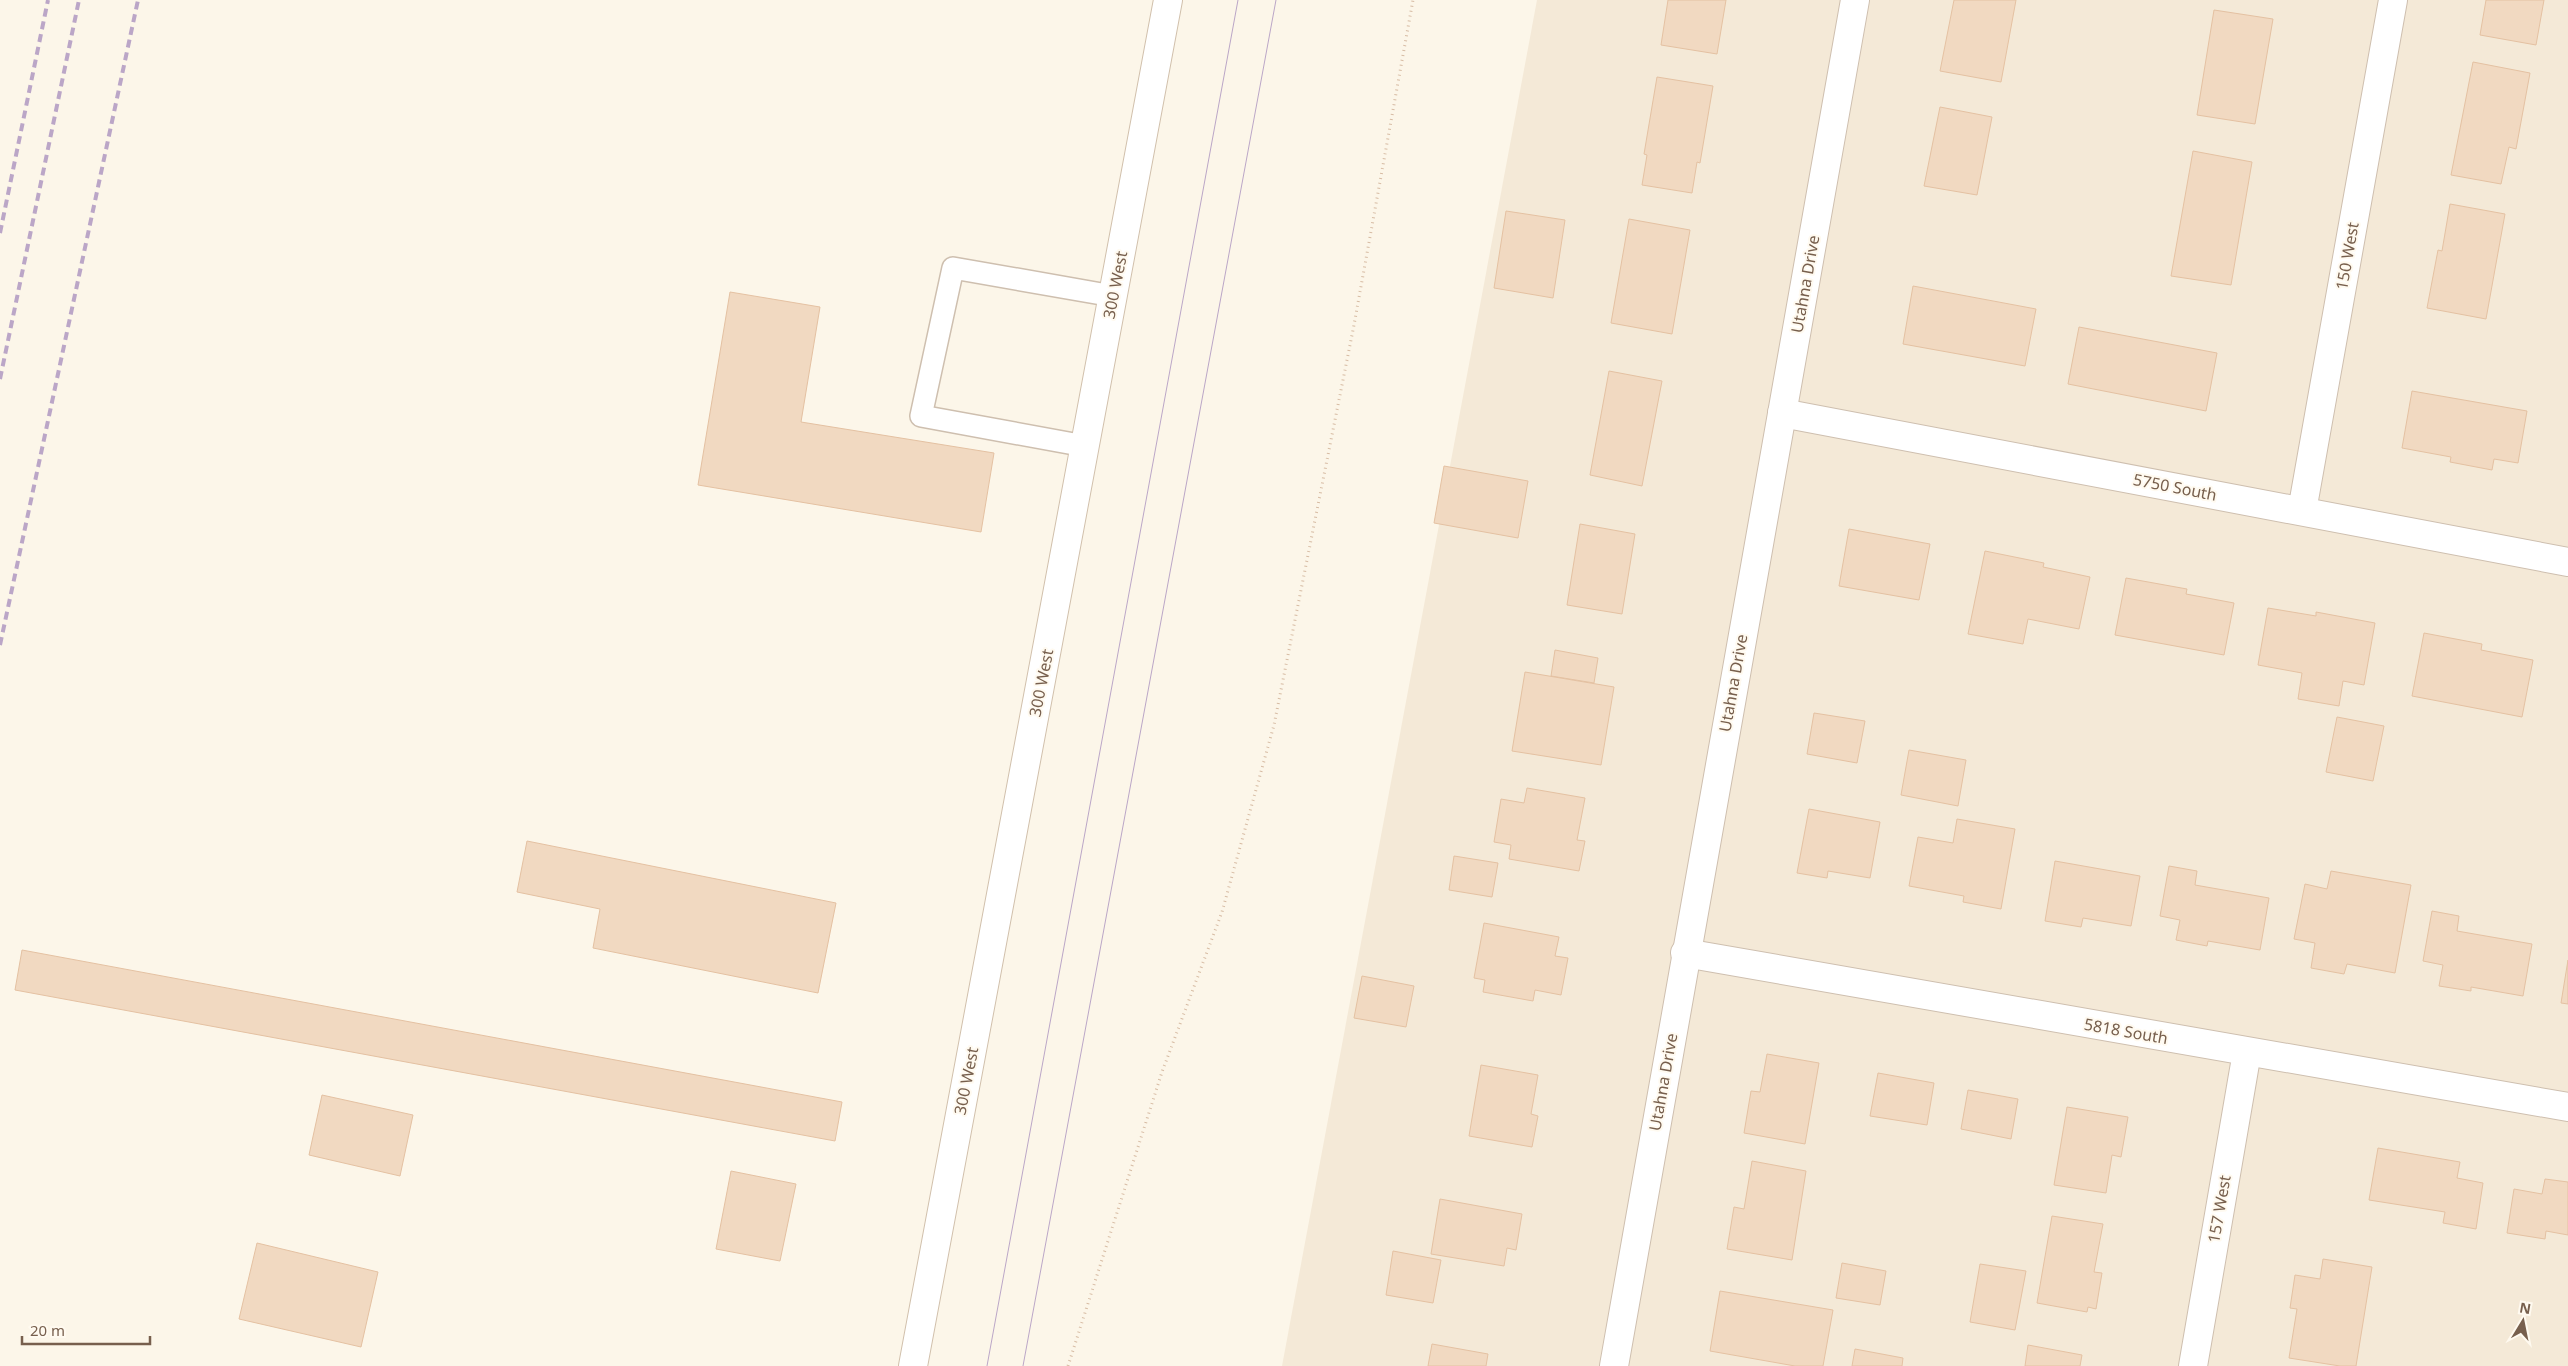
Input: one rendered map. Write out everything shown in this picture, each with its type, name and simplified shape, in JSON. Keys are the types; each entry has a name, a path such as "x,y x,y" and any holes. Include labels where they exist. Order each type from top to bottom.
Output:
{"street":[{"name":"300 West","path":"913,1366 1168,0"},
{"name":"Utahna Drive","path":"1614,1366 1685,953 1855,0"},
{"name":"150 West","path":"2302,512 2393,0"},
{"name":"5750 South","path":"1782,413 2568,562"},
{"name":"5818 South","path":"1685,953 2568,1107"},
{"name":"157 West","path":"2192,1366 2247,1052"}],"lane":[{"path":"1084,446 921,416 953,268 1113,296"}],"path":[{"path":"1068,1366 1162,1072 1222,912 1274,725 1354,325 1413,0"}],"shaded area":[{"path":"1537,0 2568,0 2568,1366 1282,1366"}],"building":[{"path":"1668,0 1726,0 1717,54 1661,45"},
{"path":"1954,0 2016,0 2001,82 1940,71"},
{"path":"2486,0 2544,0 2536,45 2480,35"},
{"path":"2214,10 2273,19 2255,124 2197,115"},
{"path":"2473,62 2530,73 2516,149 2509,147 2501,184 2451,175"},
{"path":"1657,77 1713,86 1700,163 1697,162 1692,193 1642,185 1647,155 1644,154"},
{"path":"1940,107 1992,117 1977,195 1924,186"},
{"path":"2193,151 2252,162 2231,285 2171,276"},
{"path":"2450,204 2505,214 2486,319 2427,308 2438,250 2442,251"},
{"path":"1506,211 1565,220 1553,298 1494,288"},
{"path":"1629,219 1690,230 1672,334 1611,323"},
{"path":"1913,286 2036,309 2025,366 1903,344"},
{"path":"730,292 820,307 801,422 994,453 981,532 698,485"},
{"path":"2079,327 2217,353 2206,411 2068,384"},
{"path":"1609,371 1662,381 1642,486 1590,475"},
{"path":"2412,391 2527,411 2518,463 2494,459 2492,470 2450,462 2451,457 2402,448"},
{"path":"1444,466 1528,481 1518,538 1434,523"},
{"path":"1580,524 1635,534 1622,614 1567,605"},
{"path":"1849,529 1930,544 1919,600 1839,586"},
{"path":"1985,551 2044,563 2043,567 2090,577 2079,629 2028,619 2023,644 1968,634"},
{"path":"2126,578 2187,589 2186,594 2234,603 2224,655 2115,635"},
{"path":"2268,608 2316,616 2316,612 2375,623 2364,685 2343,681 2339,706 2298,699 2302,673 2258,665"},
{"path":"2424,633 2482,644 2481,650 2533,660 2522,717 2412,696"},
{"path":"1555,650 1598,658 1594,683 1551,676"},
{"path":"1525,672 1614,687 1601,765 1512,751"},
{"path":"1814,713 1865,721 1857,763 1807,754"},
{"path":"2337,717 2384,726 2373,781 2326,772"},
{"path":"1909,750 1966,760 1958,806 1901,795"},
{"path":"1527,788 1585,798 1577,840 1585,841 1579,871 1509,859 1511,845 1494,842 1501,799 1524,803"},
{"path":"1809,809 1880,822 1870,878 1828,871 1827,878 1797,873"},
{"path":"1957,819 2015,829 2001,909 1963,902 1964,896 1909,886 1918,837 1953,843"},
{"path":"527,841 836,903 818,993 593,948 600,909 517,892"},
{"path":"1454,856 1498,863 1492,897 1449,890"},
{"path":"2055,861 2140,876 2131,926 2083,918 2081,927 2045,921"},
{"path":"2169,866 2197,871 2195,885 2269,898 2260,950 2208,941 2207,946 2176,940 2180,920 2160,916"},
{"path":"2331,871 2411,885 2395,973 2347,964 2344,974 2311,968 2315,943 2294,939 2305,884 2327,889"},
{"path":"2432,911 2459,916 2457,931 2532,944 2523,996 2471,987 2471,991 2439,986 2443,965 2423,961"},
{"path":"1484,923 1559,937 1555,956 1568,958 1561,995 1535,990 1533,1001 1483,992 1485,980 1474,978"},
{"path":"22,950 842,1102 835,1141 15,990"},
{"path":"2568,960 2568,1004 2561,1003"},
{"path":"1362,976 1414,986 1406,1027 1354,1018"},
{"path":"1767,1054 1819,1063 1805,1144 1744,1133 1751,1091 1760,1092"},
{"path":"1481,1065 1538,1075 1531,1114 1538,1116 1532,1147 1469,1136"},
{"path":"1878,1073 1934,1083 1927,1125 1870,1116"},
{"path":"1968,1090 2018,1099 2011,1139 1961,1129"},
{"path":"322,1095 413,1115 400,1176 309,1155"},
{"path":"2067,1107 2128,1117 2121,1157 2112,1155 2106,1193 2054,1185"},
{"path":"2378,1148 2460,1162 2457,1178 2483,1183 2476,1229 2443,1223 2445,1212 2369,1200"},
{"path":"1752,1161 1806,1171 1792,1260 1727,1249 1734,1207 1744,1209"},
{"path":"731,1171 796,1184 780,1261 716,1249"},
{"path":"2545,1179 2568,1182 2568,1235 2546,1231 2545,1239 2507,1233 2514,1189 2542,1194"},
{"path":"1440,1199 1522,1214 1516,1250 1507,1248 1504,1266 1431,1254"},
{"path":"2052,1216 2103,1224 2094,1272 2102,1273 2096,1309 2088,1307 2087,1312 2037,1303"},
{"path":"257,1243 378,1272 361,1347 239,1319"},
{"path":"1393,1251 1441,1260 1433,1303 1386,1295"},
{"path":"2323,1259 2372,1267 2356,1366 2340,1366 2289,1358 2297,1309 2290,1308 2295,1275 2320,1279"},
{"path":"1842,1263 1886,1271 1880,1305 1836,1298"},
{"path":"1980,1264 2026,1271 2015,1330 1970,1322"},
{"path":"1720,1291 1833,1310 1823,1366 1795,1366 1710,1351"},
{"path":"1432,1344 1488,1354 1486,1366 1428,1366"},
{"path":"2028,1345 2082,1355 2080,1366 2025,1366"},
{"path":"1855,1349 1903,1358 1902,1366 1852,1366"}],"tram line":[{"path":"987,1366 1238,0"},
{"path":"1023,1366 1276,0"}],"railway":[{"path":"0,233 48,0"},
{"path":"0,379 79,0"},
{"path":"0,645 138,0"}]}
